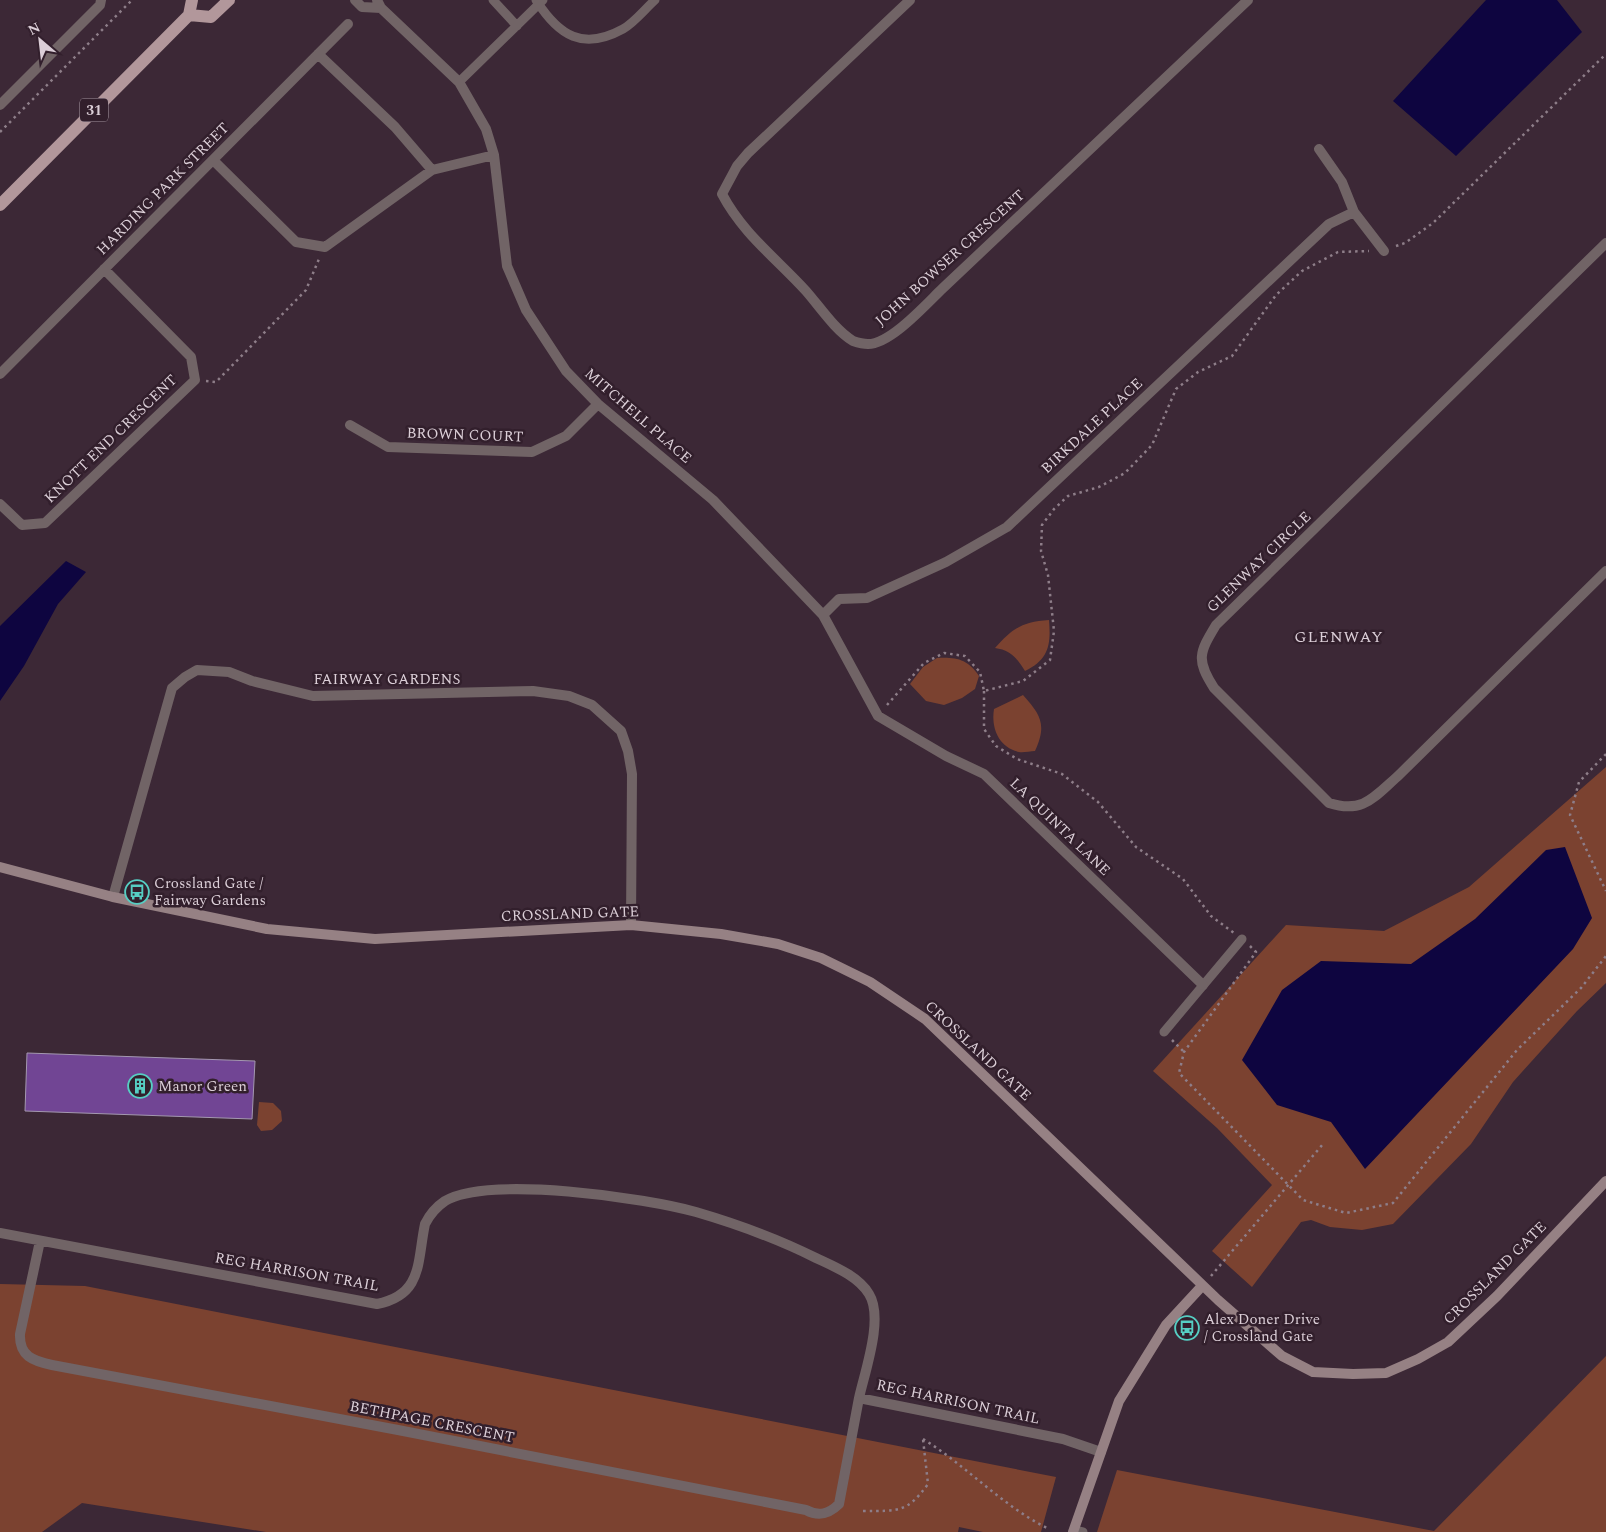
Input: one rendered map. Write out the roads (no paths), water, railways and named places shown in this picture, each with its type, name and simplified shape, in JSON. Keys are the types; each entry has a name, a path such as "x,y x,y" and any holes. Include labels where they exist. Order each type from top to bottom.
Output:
{"main road":[{"path":"192,0 189,15 211,17 228,0"},
{"name":"31","path":"0,205 189,15"}],"street":[{"path":"0,105 100,5 101,0"},
{"name":"MITCHELL PLACE","path":"355,0 362,7 379,4 459,82 486,129 494,155 507,266 526,310 566,371 598,404 713,500 822,615 878,716"},
{"name":"JOHN BOWSER CRESCENT","path":"910,0 748,152 736,166 722,194 738,220 759,245 804,289 834,323 854,341 868,344 884,339 897,330 1248,0"},
{"name":"HARDING PARK STREET","path":"0,374 348,24"},
{"path":"318,54 395,127 432,170"},
{"path":"1319,149 1342,182 1354,212 1384,251"},
{"path":"212,160 296,242 325,247 432,170 494,155"},
{"name":"BIRKDALE PLACE","path":"822,615 839,599 867,598 946,562 1007,527 1329,224 1354,212"},
{"name":"GLENWAY CIRCLE","path":"1606,243 1216,625 1201,648 1202,671 1214,688 1329,803 1344,808 1359,806 1373,798 1398,776 1606,571"},
{"name":"KNOTT END CRESCENT","path":"0,504 22,525 45,523 195,380 192,357 104,269"},
{"name":"BROWN COURT","path":"350,425 388,447 532,452 566,436 598,404"},
{"name":"FAIRWAY GARDENS","path":"113,896 172,688 197,670 229,672 252,681 314,696 533,691 569,696 592,705 621,731 631,767 633,867 631,925"},
{"name":"LA QUINTA LANE","path":"878,716 946,756 984,774 1203,985"},
{"name":"CROSSLAND GATE","path":"0,867 113,896 267,930 375,939 631,925 721,934 778,944 821,958 870,982 924,1019 1202,1286 1282,1356 1313,1372 1386,1373 1418,1360 1448,1342 1497,1296 1606,1181"},
{"name":"REG HARRISON TRAIL","path":"0,1233 376,1304 400,1297 408,1289 414,1280 425,1224 429,1215 446,1200 457,1196 495,1191 561,1191 612,1196 654,1203 694,1212 754,1231 832,1266 862,1284 869,1294 875,1316 859,1398 1063,1439 1101,1452"},
{"name":"BETHPAGE CRESCENT","path":"40,1240 20,1334 22,1350 31,1359 70,1369 388,1428 806,1510 814,1515 832,1511 839,1504 859,1398"},
{"path":"1077,1531 1101,1452 1124,1392 1166,1325 1202,1286"}],"lane":[{"path":"493,0 517,26"},
{"path":"459,82 539,2 569,36 589,41 624,29 654,0"},
{"path":"1164,1032 1242,939"}],"place":[{"name":"Crossland Gate / Fairway Gardens","path":"137,892"},
{"name":"Manor Green","path":"140,1086"},
{"name":"Alex Doner Drive / Crossland Gate","path":"1187,1328"}],"district":[{"name":"GLENWAY","path":"1339,637"}]}
